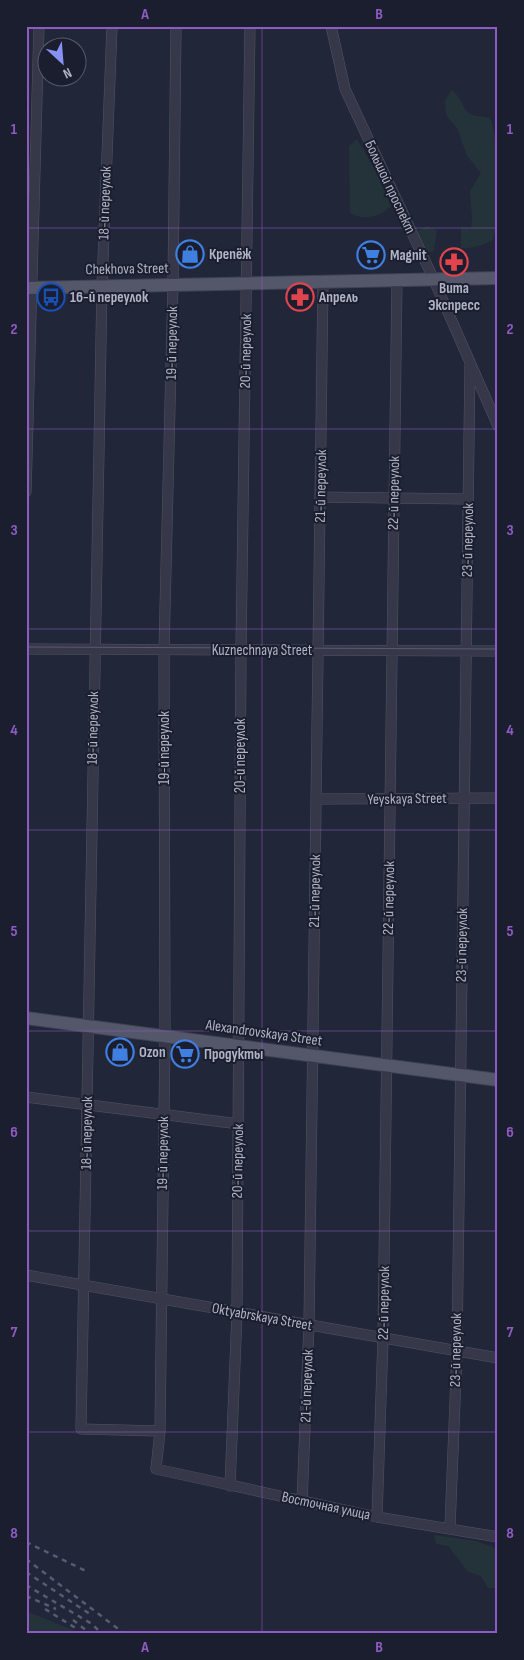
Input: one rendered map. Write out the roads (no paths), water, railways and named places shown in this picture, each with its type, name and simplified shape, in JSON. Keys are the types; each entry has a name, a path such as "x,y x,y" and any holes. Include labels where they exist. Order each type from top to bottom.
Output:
{"main road":[{"name":"Chekhova Street","path":"29,288 498,278"},
{"name":"Alexandrovskaya Street","path":"26,1018 498,1080"}],"street":[{"path":"26,492 29,288 39,26"},
{"name":"18-й переулок","path":"112,26 102,286 94,650 90,1026 80,1429 160,1432"},
{"name":"19-й переулок","path":"156,1470 160,1432 162,1299 165,1036 164,650 173,284 176,26"},
{"name":"20-й переулок","path":"230,1486 236,1312 241,650 248,282 250,26"},
{"name":"Большой проспект","path":"331,26 345,89 433,278 498,426"},
{"name":"22-й переулок","path":"377,1517 383,1338 397,279"},
{"name":"21-й переулок","path":"302,1502 309,1325 323,281"},
{"name":"23-й переулок","path":"450,1527 457,1351 470,363"},
{"path":"320,497 468,499"},
{"name":"Kuznechnaya Street","path":"26,649 498,651"},
{"name":"Yeyskaya Street","path":"316,799 498,798"},
{"path":"26,1098 238,1124"},
{"name":"Oktyabrskaya Street","path":"26,1275 498,1358"},
{"name":"Восточная улица","path":"156,1470 377,1517 498,1536"}],"tram line":[{"path":"26,647 498,649"}],"railway":[{"path":"26,1542 86,1571"},
{"path":"26,1559 125,1634"},
{"path":"26,1572 93,1616"},
{"path":"26,1585 92,1624 102,1634"},
{"path":"26,1596 56,1609"},
{"path":"45,1609 77,1629"},
{"path":"73,1620 91,1634"},
{"path":"26,1631 35,1634"}],"place":[{"name":"Крепёж","path":"190,254"},
{"name":"Magnit","path":"371,255"},
{"name":"Вита Экспресс","path":"454,262"},
{"name":"16-й переулок","path":"51,297"},
{"name":"Апрель","path":"300,297"},
{"name":"Ozon","path":"120,1052"},
{"name":"Продукты","path":"185,1054"}]}
